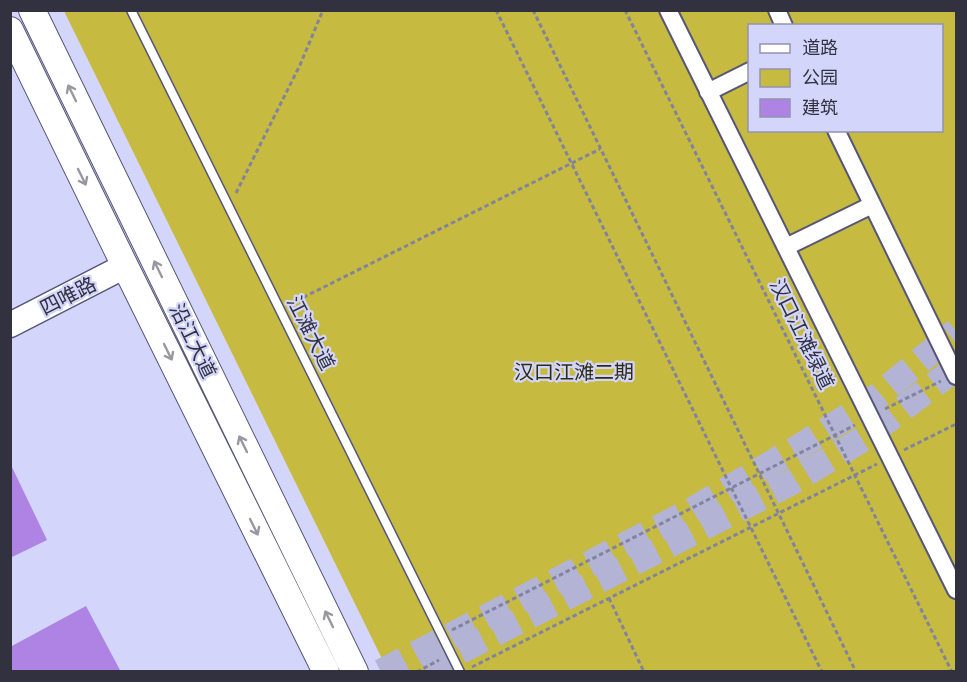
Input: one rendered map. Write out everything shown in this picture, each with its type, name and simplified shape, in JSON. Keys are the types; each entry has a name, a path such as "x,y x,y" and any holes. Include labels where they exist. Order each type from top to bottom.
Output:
{"main road":[{"name":"沿江大道","path":"32,10 355,672"},
{"name":"沿江大道","path":"10,30 326,672"}],"street":[{"path":"668,10 957,590"},
{"path":"777,10 783,24"},
{"path":"708,92 748,72"},
{"path":"837,132 956,375"},
{"path":"786,247 872,205"},
{"name":"四唯路","path":"10,326 125,266"}],"lane":[{"name":"江滩大道","path":"131,10 461,672"}],"path":[{"path":"228,208 300,65 323,10"},
{"path":"496,10 822,672"},
{"path":"533,10 856,672"},
{"name":"汉口江滩绿道","path":"625,10 952,672"},
{"path":"280,309 600,149"},
{"path":"442,635 870,416 956,375"},
{"path":"461,672 957,424"},
{"path":"609,598 644,672"},
{"path":"417,672 452,654"}],"green space":[{"name":"汉口江滩二期","path":"64,11 956,11 956,671 388,671"}],"building":[{"path":"10,463 47,540 10,558"},
{"path":"86,606 121,672 10,672 10,647"}],"tunnel":[{"path":"381,672 687,513 799,447 869,403 956,331"},
{"path":"425,669 792,482 863,439 956,368"}]}
